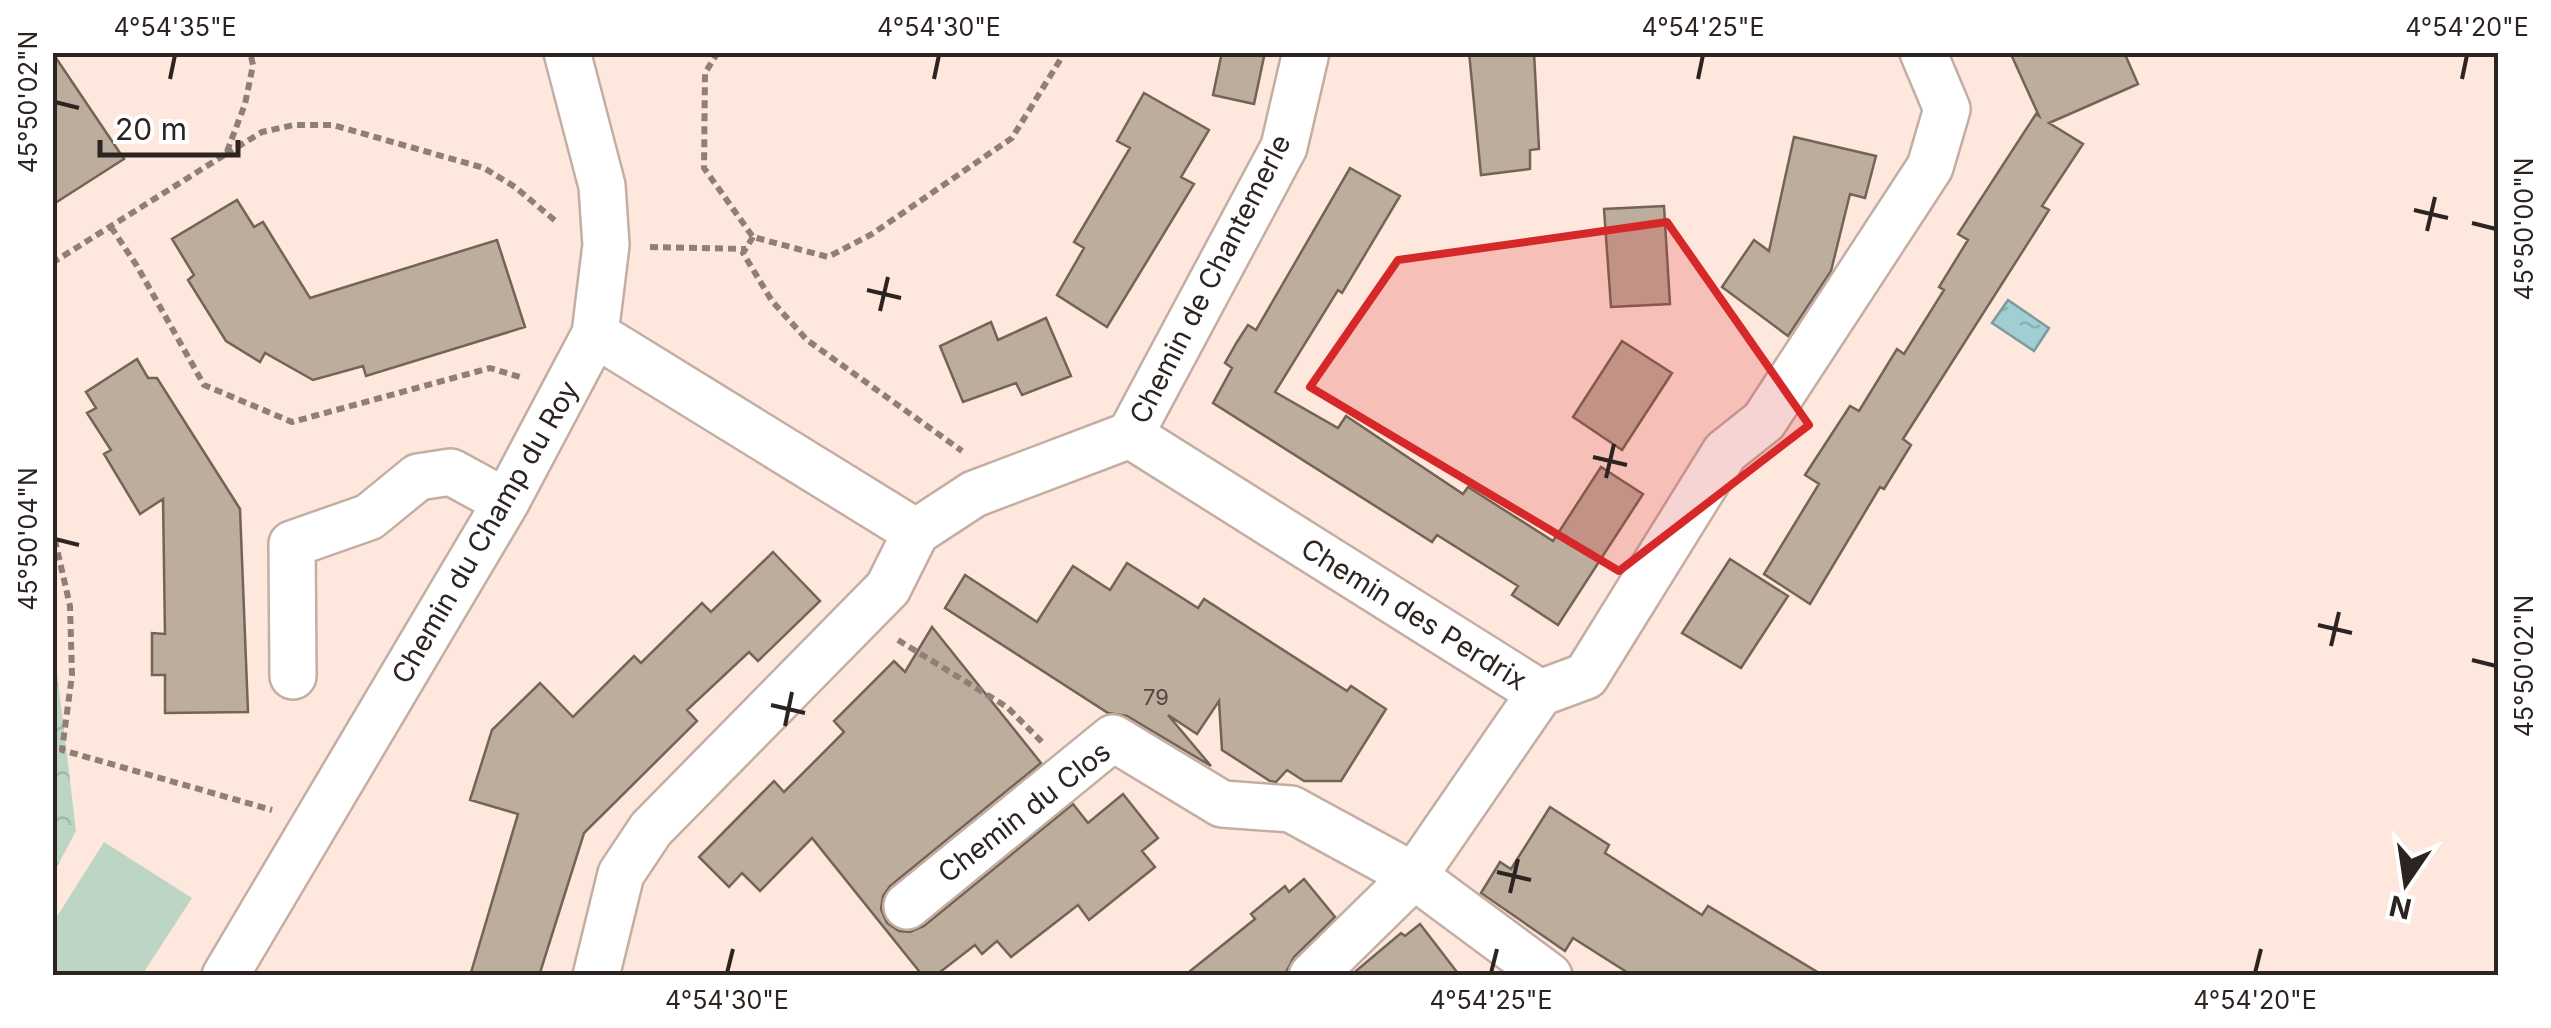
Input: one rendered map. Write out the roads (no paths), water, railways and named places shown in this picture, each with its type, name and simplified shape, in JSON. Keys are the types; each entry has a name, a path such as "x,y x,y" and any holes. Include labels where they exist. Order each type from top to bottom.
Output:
{"street":[{"name":"Chemin du Champ du Roy","path":"225,976 506,502 595,334 606,245 602,186 567,52"},
{"name":"Chemin de Chantemerle","path":"916,532 974,494 1130,435 1284,147 1306,52"},
{"name":"Chemin des Perdrix","path":"1130,435 1540,693 1586,676 1725,452 1764,422 1930,167 1947,109 1923,52"},
{"path":"595,334 916,532 888,588 651,829 621,874 596,976"},
{"path":"294,676 292,544 369,517 418,476 451,472 506,502"},
{"path":"1312,976 1414,876 1540,693"},
{"name":"Chemin du Clos","path":"906,906 1112,738 1222,804 1291,810 1414,876 1549,976"}],"water":[{"path":"2008,300 2049,328 2034,351 1992,323"}]}
